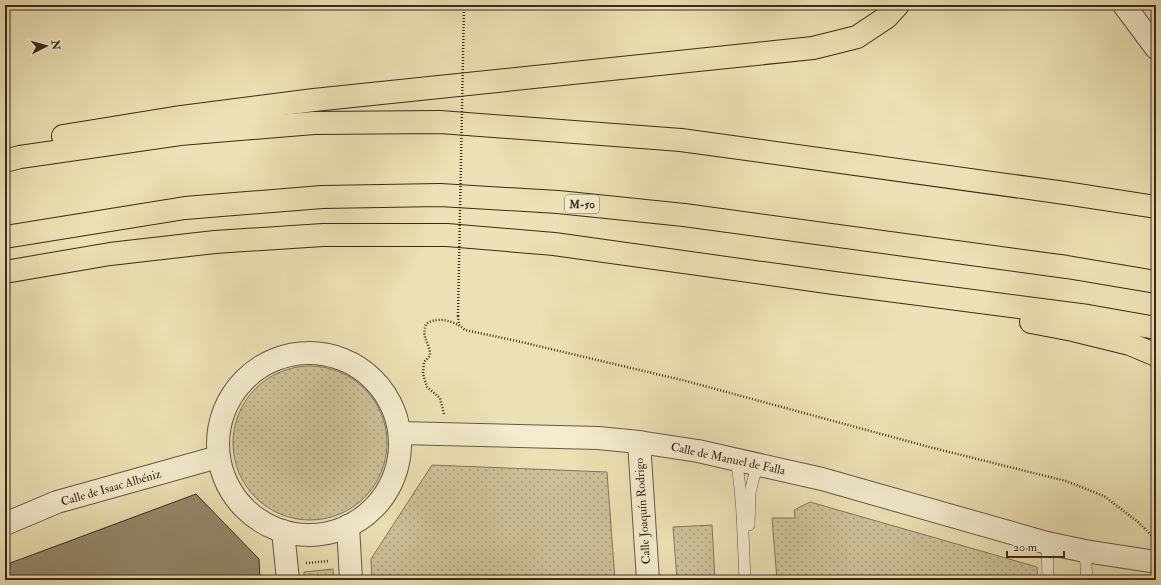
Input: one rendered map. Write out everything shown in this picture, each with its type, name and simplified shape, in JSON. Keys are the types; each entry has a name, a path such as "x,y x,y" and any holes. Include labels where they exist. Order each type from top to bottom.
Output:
{"highway":[{"path":"5,147 19,143 174,118 314,100 813,48 857,37 887,17 898,5"},
{"path":"5,161 20,157 180,134 314,123 440,122 681,140 1156,207"},
{"name":"M-50","path":"5,237 185,208 322,197 440,195 558,202 684,215 1067,267 1156,282"},
{"path":"5,272 110,254 215,242 324,235 447,235 554,244 834,283 1088,316 1156,328"},
{"path":"834,283 1073,330 1130,344 1156,356"}],"street":[{"path":"1124,5 1156,48"},
{"path":"297,352 325,353 353,363 376,381 392,405 400,433 398,462 389,488 372,510 348,526 327,533 305,535 283,531 260,521 240,504 226,482 218,457 218,428 228,401 245,377 269,361 297,352"},
{"name":"Calle de Manuel de Falla","path":"400,433 598,438 639,442 698,451 822,479 1047,543 1085,551 1156,562"},
{"name":"Calle Joaquín Rodrigo","path":"639,442 648,580"},
{"name":"Calle de Isaac Albéniz","path":"5,524 57,502 218,457"},
{"path":"348,526 351,580"},
{"path":"283,531 288,580"}],"lane":[{"path":"736,459 742,513 745,580"},
{"path":"752,580 749,527 750,493 758,464"},
{"path":"1047,543 1048,580"},
{"path":"1085,551 1087,580"}],"path":[{"path":"458,325 464,5"},
{"path":"444,416 440,398 427,387 423,374 424,362 430,356 430,349 424,336 424,331 426,324 435,320 450,321 465,330 686,381 933,448 1066,481 1104,496 1138,522 1154,540 1156,540"},
{"path":"305,564 332,561"}],"shaded area":[{"path":"302,366 318,366 340,372 365,388 381,413 386,428 386,458 381,473 365,498 353,507 332,517 318,520 302,520 288,517 274,511 261,503 250,492 236,465 233,451 233,435 236,421 242,407 250,394 261,383 288,369"},
{"path":"432,465 607,472 615,580 372,580 371,559"},
{"path":"810,502 1037,567 1038,580 777,580 772,518 795,518 794,510"},
{"path":"712,525 715,580 677,580 673,527"},
{"path":"333,569 334,580 304,580 304,572"}],"building":[{"path":"196,494 259,559 260,580 5,580 5,565"}]}
